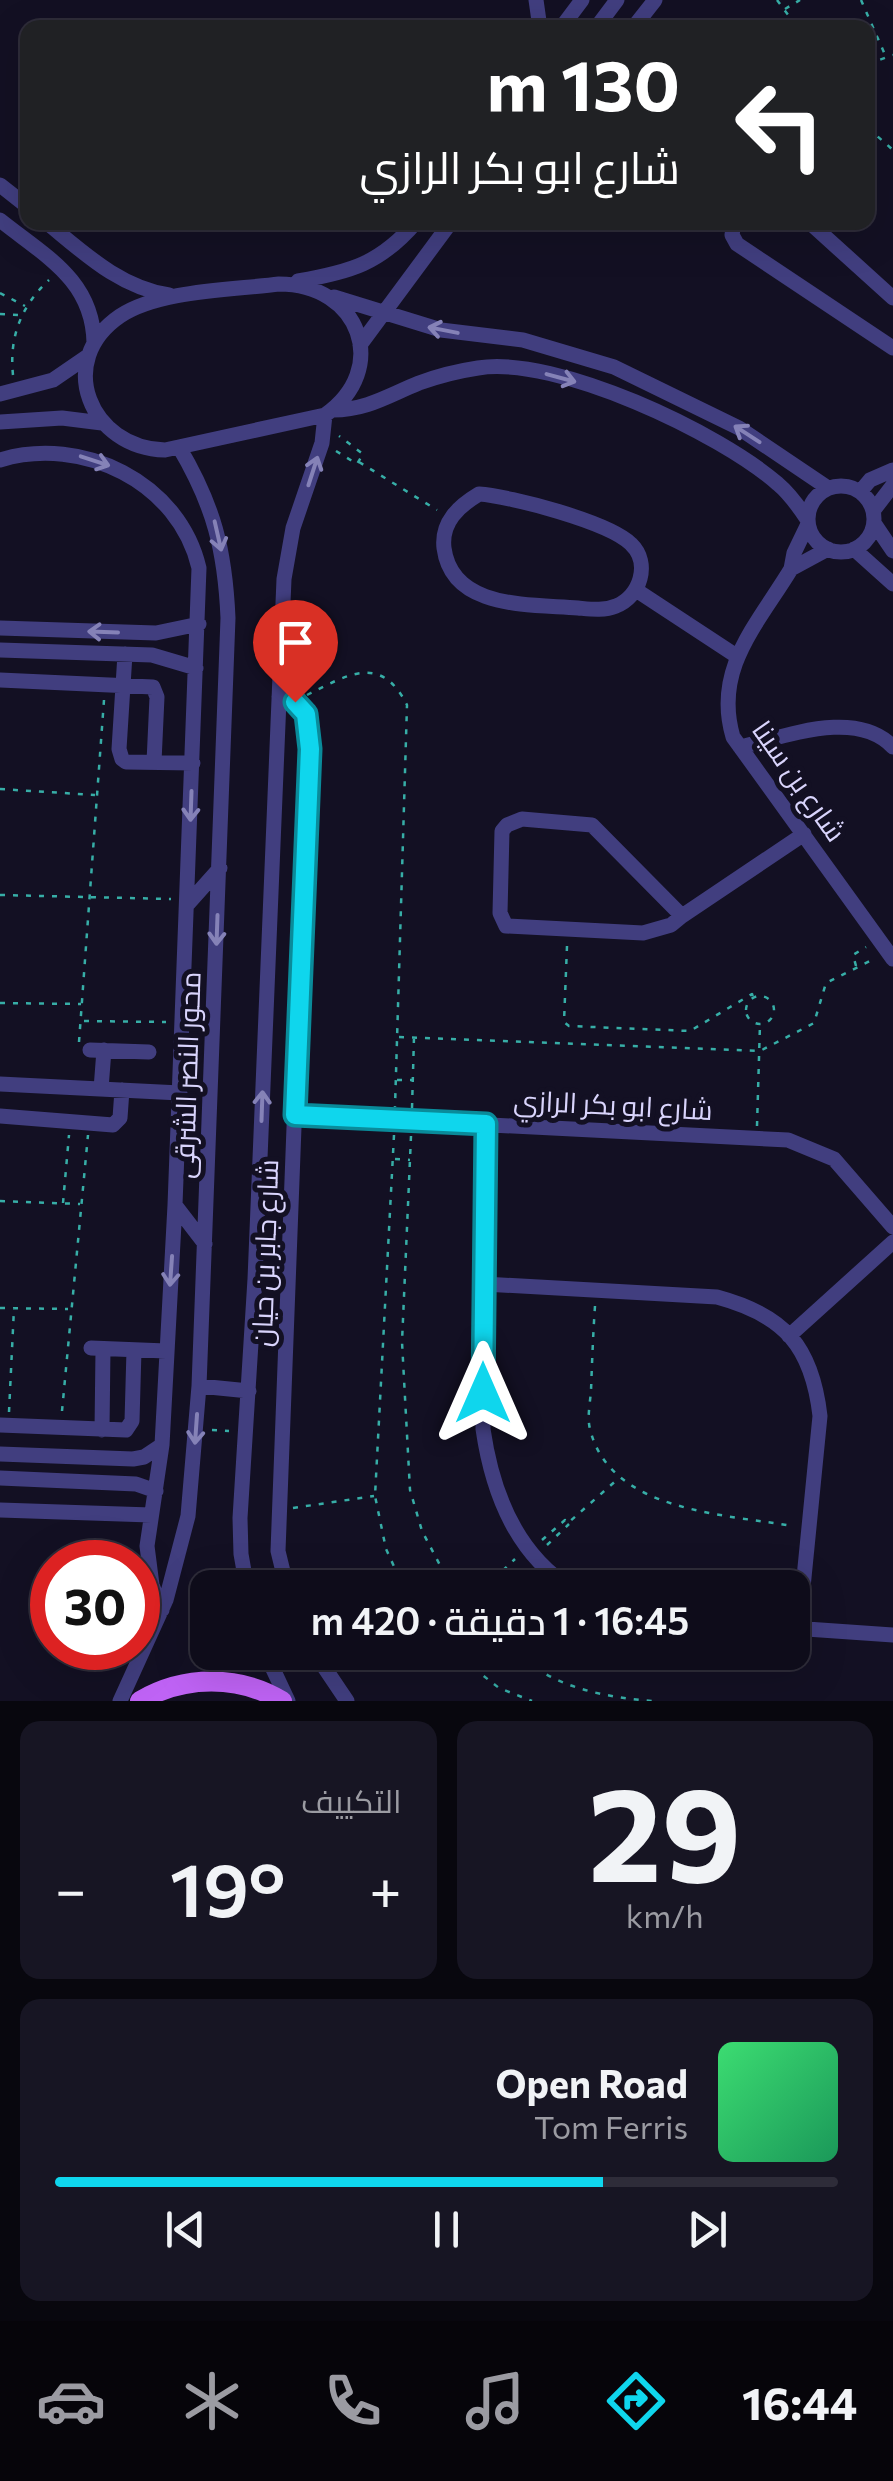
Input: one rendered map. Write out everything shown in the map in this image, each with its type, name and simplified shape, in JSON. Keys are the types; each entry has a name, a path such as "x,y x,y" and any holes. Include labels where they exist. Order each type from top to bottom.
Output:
{"main road":[{"path":"140,1701 166,1689 205,1681 242,1684 285,1701"}],"street":[{"path":"0,186 20,202"},
{"path":"0,220 63,271 84,296 90,311 91,350 86,384 89,398 102,423 124,441 165,450 180,448 374,405 440,376 481,367 530,369 613,394 692,429 765,473 781,486 808,522 815,539 828,550"},
{"path":"56,230 109,272 144,289 183,297"},
{"path":"0,394 65,374 118,318 132,309 354,269 376,260 408,230"},
{"path":"360,345 446,230"},
{"path":"733,230 737,244 893,348"},
{"path":"819,230 893,298"},
{"path":"279,284 300,284 441,330 523,340 614,367 739,428 828,488 850,487 860,492 893,551"},
{"path":"244,1570 240,1518 287,699 287,562 292,528 328,417 355,381 360,364 360,345 350,316 333,297"},
{"path":"24,388 38,418"},
{"path":"0,422 38,418 102,423"},
{"name":"محور النصر الشرقى","path":"120,1701 162,1610 188,1516 196,1429 228,618 226,572 218,528 202,487 180,448"},
{"path":"0,460 30,453 72,454 118,470 146,487 178,518 192,542 201,582 162,1446 148,1559 152,1585 162,1610"},
{"path":"860,492 870,480 893,470"},
{"path":"791,569 828,550 854,549 867,538 873,517 893,484"},
{"path":"808,522 810,506 828,488"},
{"path":"479,494 507,496 616,534 629,542 641,562 642,574 636,590 622,604 599,609 500,602 454,577 443,542 451,518 461,505 479,494"},
{"name":"شارع بن سينا","path":"808,522 791,569 738,656 726,693 727,716 733,737 887,950"},
{"path":"854,549 893,584"},
{"path":"636,590 738,656"},
{"path":"0,628 156,634 199,624"},
{"path":"0,650 160,656 196,668"},
{"path":"125,654 119,754 126,762 192,763"},
{"path":"0,680 148,685 156,691 154,762"},
{"name":"شارع جابر بن حيان","path":"283,1570 278,1551 310,749 306,714 287,699"},
{"path":"740,747 845,726 874,732 893,747"},
{"path":"682,916 598,828 514,820 502,831 500,918 511,928 644,933 670,925 804,834"},
{"path":"187,902 220,868"},
{"path":"101,1089 91,1052 149,1052"},
{"path":"0,1084 180,1093"},
{"path":"0,1116 118,1122 122,1090"},
{"name":"شارع ابو بكر الرازي","path":"295,1115 788,1140 834,1160 893,1226"},
{"path":"486,1124 483,1429 489,1471 504,1512 530,1552 550,1570"},
{"path":"175,1204 204,1244"},
{"path":"790,1336 893,1242"},
{"path":"255,1279 289,1280"},
{"path":"484,1284 716,1297 750,1306 780,1324 802,1350 816,1382 820,1416 803,1570"},
{"path":"102,1430 97,1348 166,1351"},
{"path":"4,1425 126,1430 132,1420 134,1350"},
{"path":"198,1386 249,1391"},
{"path":"0,1454 133,1459 162,1446"},
{"path":"0,1478 136,1484 156,1491"},
{"path":"0,1510 151,1516"},
{"path":"810,1629 893,1635"},
{"path":"272,1670 285,1701"},
{"path":"326,1670 347,1701"}],"path":[{"path":"777,0 792,20"},
{"path":"785,10 800,0"},
{"path":"875,32 886,57"},
{"path":"875,61 893,55"},
{"path":"24,388 12,345 21,316 48,280 63,271"},
{"path":"0,293 26,306"},
{"path":"0,314 21,316"},
{"path":"328,417 363,453 359,462"},
{"path":"322,443 451,518"},
{"path":"287,699 350,674 368,672 385,677 399,688 407,705 393,1159 376,1496 386,1549 396,1570"},
{"path":"91,1052 81,1021 105,684"},
{"path":"0,789 97,795"},
{"path":"0,895 187,902"},
{"path":"567,931 564,1022 568,1025 690,1031 752,994 769,1000 774,1009 770,1019 760,1024 750,1020 746,1010 753,997"},
{"path":"397,1037 760,1051 814,1024 826,982 887,950"},
{"path":"857,968 854,953 887,950"},
{"path":"0,1003 82,1004"},
{"path":"81,1021 182,1022"},
{"path":"757,1138 760,1024"},
{"path":"414,1037 402,1342 410,1490 422,1531 443,1570"},
{"path":"395,1080 413,1080"},
{"path":"64,1203 70,1121"},
{"path":"60,1428 89,1123"},
{"path":"393,1159 410,1160"},
{"path":"0,1201 81,1204"},
{"path":"596,1290 589,1428 620,1477 664,1503 808,1528"},
{"path":"0,1308 72,1310"},
{"path":"4,1425 14,1308"},
{"path":"196,1429 246,1432"},
{"path":"507,1570 570,1526 568,1523 620,1477"},
{"path":"280,1509 376,1496"},
{"path":"477,1670 500,1688 532,1701"},
{"path":"541,1670 562,1684 618,1698 652,1701"}],"route":[{"path":"295,702 306,714 310,749 295,1115 486,1124 483,1393"}]}
